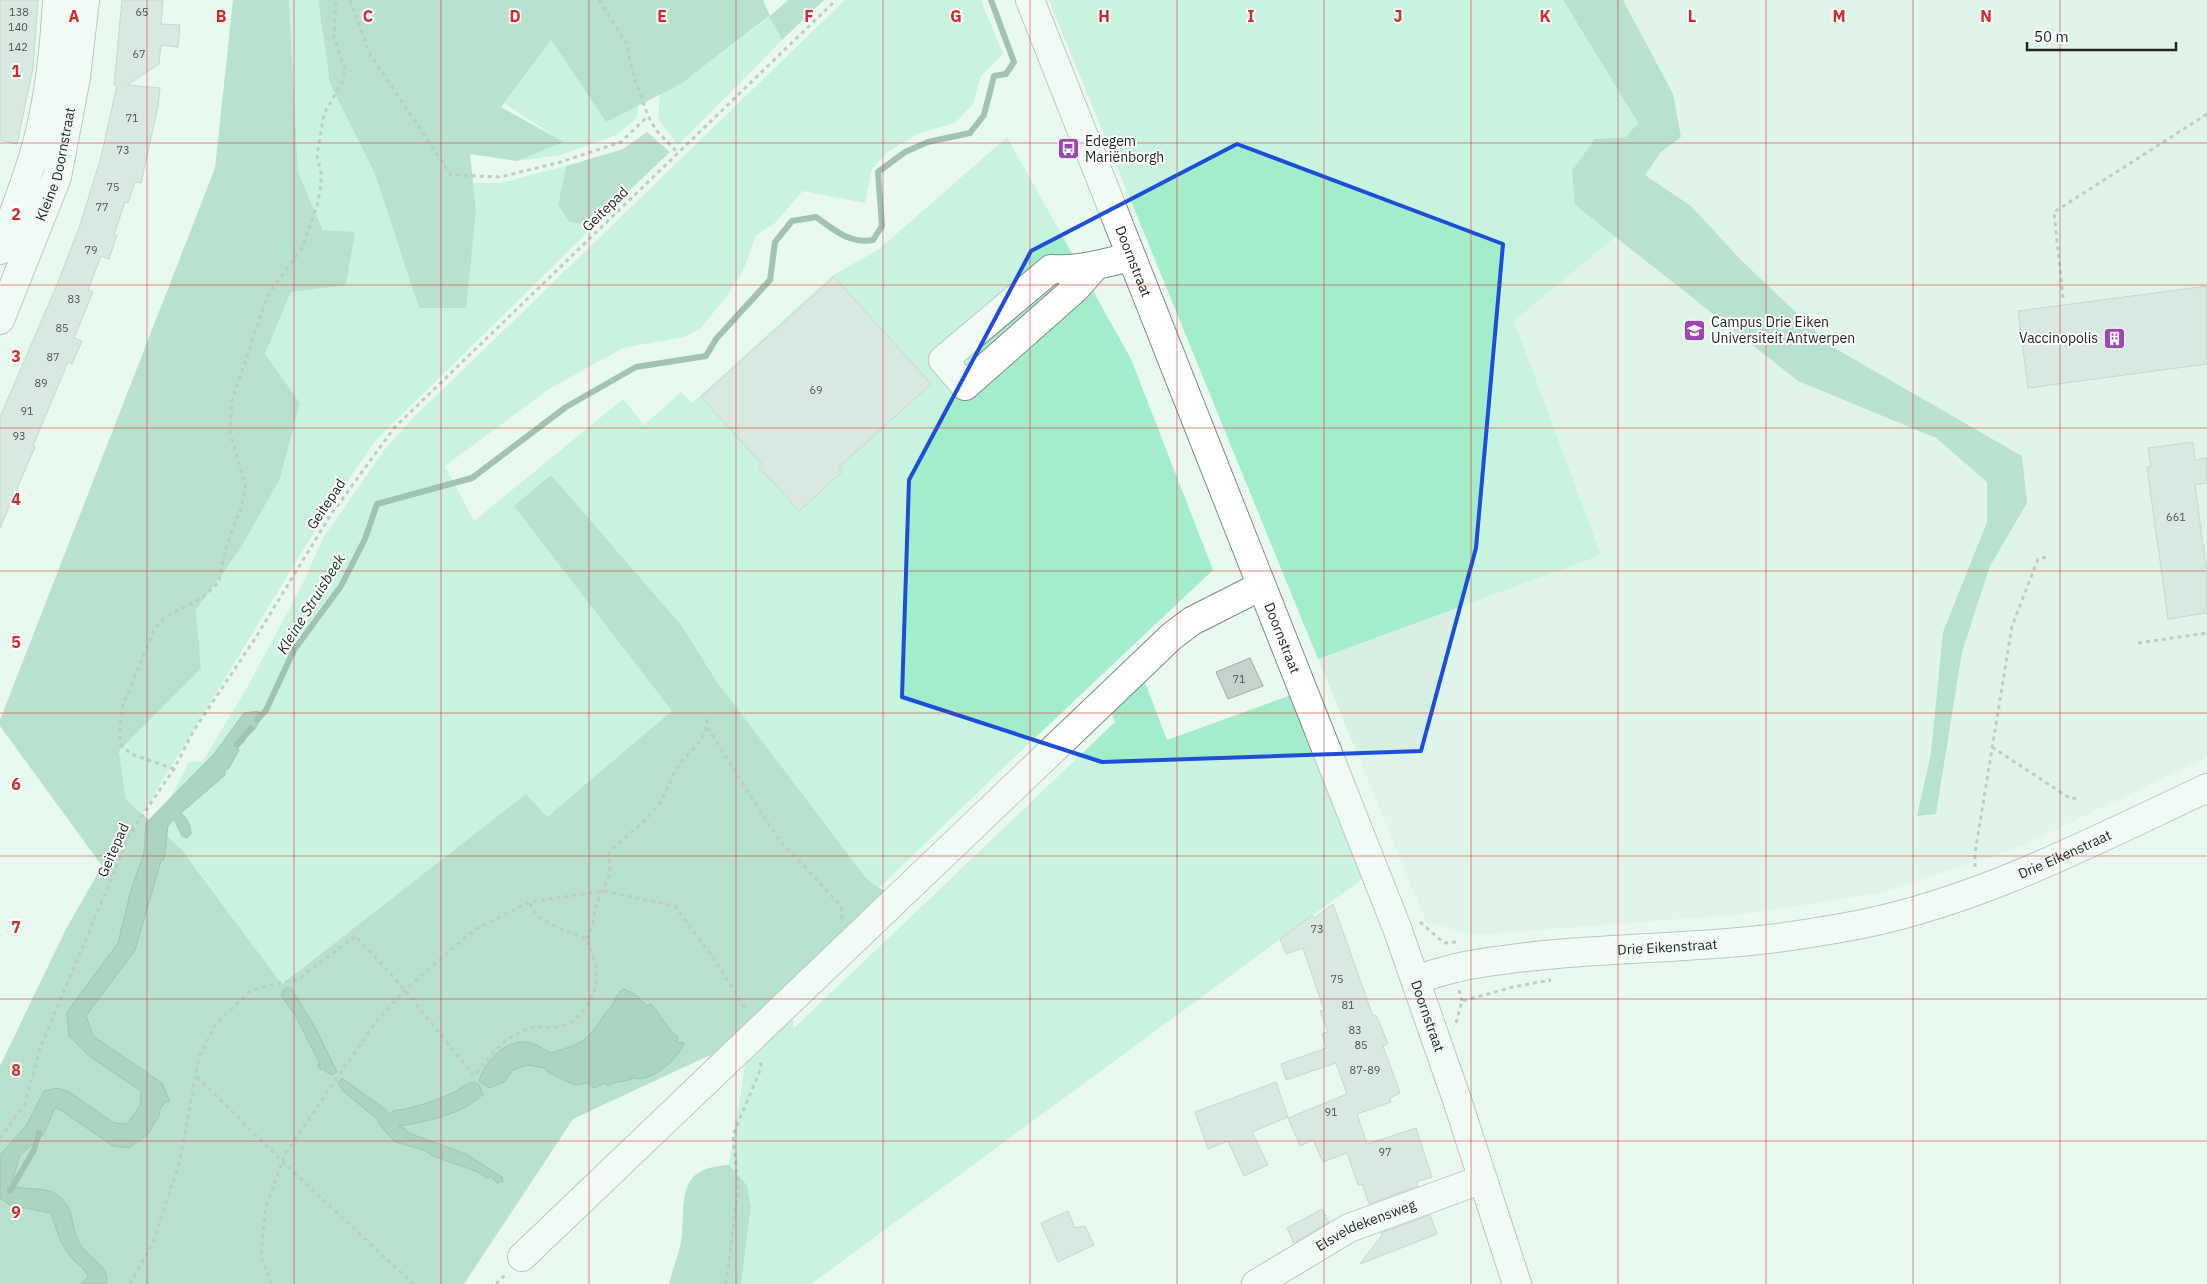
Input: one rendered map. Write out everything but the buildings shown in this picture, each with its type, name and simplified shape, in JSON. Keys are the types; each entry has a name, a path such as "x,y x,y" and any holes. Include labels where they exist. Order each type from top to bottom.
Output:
{"street":[{"name":"Kleine Doornstraat","path":"0,250 22,192 43,119 55,40 57,0"},
{"name":"Kleine Doornstraat","path":"0,320 57,177 76,77 84,0"},
{"name":"Doornstraat","path":"1030,0 1416,979 1516,1284"},
{"path":"1096,265 1076,288 965,386 943,360 1051,269 1070,270 1131,257"},
{"path":"522,1257 1172,636 1192,620 1260,586"},
{"name":"Drie Eikenstraat","path":"1416,979 1473,964 1526,957 1740,942 1844,928 1915,901 1991,885 2207,788"},
{"name":"Elsveldekensweg","path":"1256,1284 1349,1228 1483,1180"}],"path":[{"path":"174,769 131,754 123,746 120,742 123,704 154,630 164,618 202,598 219,582 225,550 246,492 230,433 232,400 268,295 302,248 317,206 322,186 318,156 324,114 343,81 345,69 334,38 336,0"},
{"path":"350,0 370,54 451,175 500,177 561,162 621,142 648,116"},
{"path":"599,0 606,15 626,43 634,77 648,116 656,130 678,153"},
{"name":"Geitepad","path":"0,1138 25,1104 41,1046 131,832 174,769 194,730 256,637 330,516 394,428 836,0"},
{"path":"2064,298 2054,212 2207,114"},
{"path":"1975,868 1975,853 2012,626 2038,559 2047,557"},
{"path":"2138,643 2207,633"},
{"path":"130,1284 153,1243 180,1160 199,1057 216,1022 252,991 265,986 298,980 356,936 405,990 474,1076 498,1045 532,1027 558,1027 580,1017 589,1004 597,983 593,955 587,939 593,922 595,908 610,874 610,852 657,807 672,781 674,773 699,743 708,728 708,715"},
{"path":"708,728 776,836 841,906 844,928"},
{"path":"1992,747 2071,799 2080,797"},
{"path":"271,1284 261,1256 265,1210 285,1154 323,1097 345,1069 375,1022 405,990 474,930 529,902 604,891 676,906 717,963 759,1031 762,1068 733,1135 738,1190 726,1284"},
{"path":"529,902 538,917 587,939"},
{"path":"196,1076 283,1162 413,1284"}],"highlighted area":[{"path":"1237,144 1503,244 1476,548 1421,751 1102,762 902,697 909,480 1031,251"}],"shaded area":[{"path":"233,0 289,0 298,172 323,230 355,232 346,285 291,292 265,354 300,403 280,479 239,551 196,610 201,669 119,751 126,799 182,850 282,984 526,794 547,817 672,711 514,506 551,475 681,625 717,682 866,878 879,888 900,897 722,1067 708,1056 573,1119 464,1284 0,1284 0,1066 66,929 102,866 0,726 0,720 215,168"},
{"path":"289,0 318,0 330,84 375,174 476,210 473,183 500,183 566,166 558,205 569,222 594,226 376,440 327,511 143,813 126,799 119,751 201,669 196,610 239,551 280,479 300,403 265,354 291,292 323,230 298,172"},
{"path":"318,0 763,0 770,16 788,0 824,0 782,40 769,16 681,84 606,122 551,40 501,107 564,142 517,161 470,154 476,210 466,308 419,308 375,174 330,84"},
{"path":"845,0 981,0 1003,54 981,76 973,104 955,123 919,133 886,153 872,169 865,203 803,191 774,224 756,235 744,269 726,297 701,328 684,337 623,348 549,389 445,466 474,521 623,399 644,425 681,392 692,403 833,275 878,250 1007,137 1131,359 1213,570 879,888 866,878 552,812 546,818 526,795 282,984 194,865 155,827 189,762 203,761 248,686 302,585 323,538 385,449 411,420"},
{"name":"Campus Drie Eiken Universiteit Antwerpen","path":"1049,0 2207,0 2207,757 2024,845 1885,892 1746,914 1474,935 1426,922"},
{"path":"1049,0 1563,0 1638,124 1626,137 1595,139 1575,205 1615,237 1514,321 1601,555 1318,659"},
{"path":"1563,0 1623,0 1673,94 1681,137 1661,152 1645,175 1691,206 1740,259 1831,346 2022,456 2027,503 1990,566 1962,652 1936,814 1917,816 1931,753 1943,632 1987,522 1987,482 1936,438 1798,381 1575,205 1572,171 1595,139 1626,137 1638,123"},
{"path":"770,16 782,40 678,145 658,119 660,94 681,84"},
{"path":"551,40 606,122 638,105 637,118 616,135 561,155 517,161 563,142 504,103"},
{"path":"647,132 670,152 592,226 569,222 558,205 566,166 623,149"},
{"path":"1139,667 1167,740 1302,691 1373,871 811,1284 741,1284 751,1205 747,1185 729,1165 749,1041 791,1000 794,1028 1115,722 1106,700"},
{"path":"258,711 262,716 255,729 247,736 244,733 240,737 245,741 237,747 239,750 229,768 225,771 225,775 181,813 189,823 191,834 187,838 182,836 174,819 168,826 164,859 161,861 135,950 86,1016 93,1036 162,1083 170,1102 165,1102 160,1109 159,1116 148,1134 129,1148 113,1146 55,1108 43,1135 20,1155 11,1186 46,1190 63,1199 70,1211 80,1244 105,1272 106,1284 81,1284 88,1277 65,1248 51,1213 10,1205 0,1198 0,1155 26,1126 44,1091 57,1088 68,1091 114,1123 127,1124 141,1104 141,1091 89,1056 69,1036 67,1012 118,943 131,890 144,853 146,823 214,754 244,713"},
{"path":"285,988 291,988 315,1027 337,1072 332,1075 325,1071 325,1068 321,1070 317,1066 320,1064 296,1017 281,995"},
{"path":"623,989 635,994 647,1006 651,1004 670,1030 678,1037 677,1042 684,1043 676,1056 662,1069 646,1078 638,1079 631,1077 632,1079 608,1086 605,1083 594,1088 588,1083 575,1085 549,1073 544,1068 528,1065 513,1070 504,1082 489,1088 479,1081 490,1060 503,1049 517,1042 535,1044 551,1053 582,1041 593,1031"},
{"path":"342,1078 385,1109 389,1114 395,1110 407,1109 453,1093 465,1085 474,1082 479,1085 483,1094 466,1107 431,1120 398,1126 404,1128 409,1133 466,1154 502,1177 503,1181 497,1183 491,1177 487,1178 478,1172 433,1156 424,1150 395,1142 378,1123 378,1120 343,1091 338,1083"},
{"path":"729,1165 747,1185 751,1206 741,1284 669,1284 681,1241 683,1208 688,1186 693,1178 701,1172 712,1167"}],"waterway":[{"name":"Kleine Struisbeek","path":"257,720 266,710 294,650 341,586 365,539 377,504 472,478 566,407 636,367 706,356 716,339 770,280 775,242 792,221 816,217 850,238 865,241 873,240 882,226 878,172 905,152 928,142 970,133 984,115 994,76 1006,74 1014,62 991,0"},
{"name":"Kleine Struisbeek","path":"237,745 251,728"},
{"name":"Kleine Struisbeek","path":"10,1191 34,1150 39,1133"}],"place":[{"name":"Edegem Mariënborgh","path":"1069,149"},
{"name":"Campus Drie Eiken Universiteit Antwerpen","path":"1695,330"},
{"name":"Vaccinopolis","path":"2114,338"}]}
